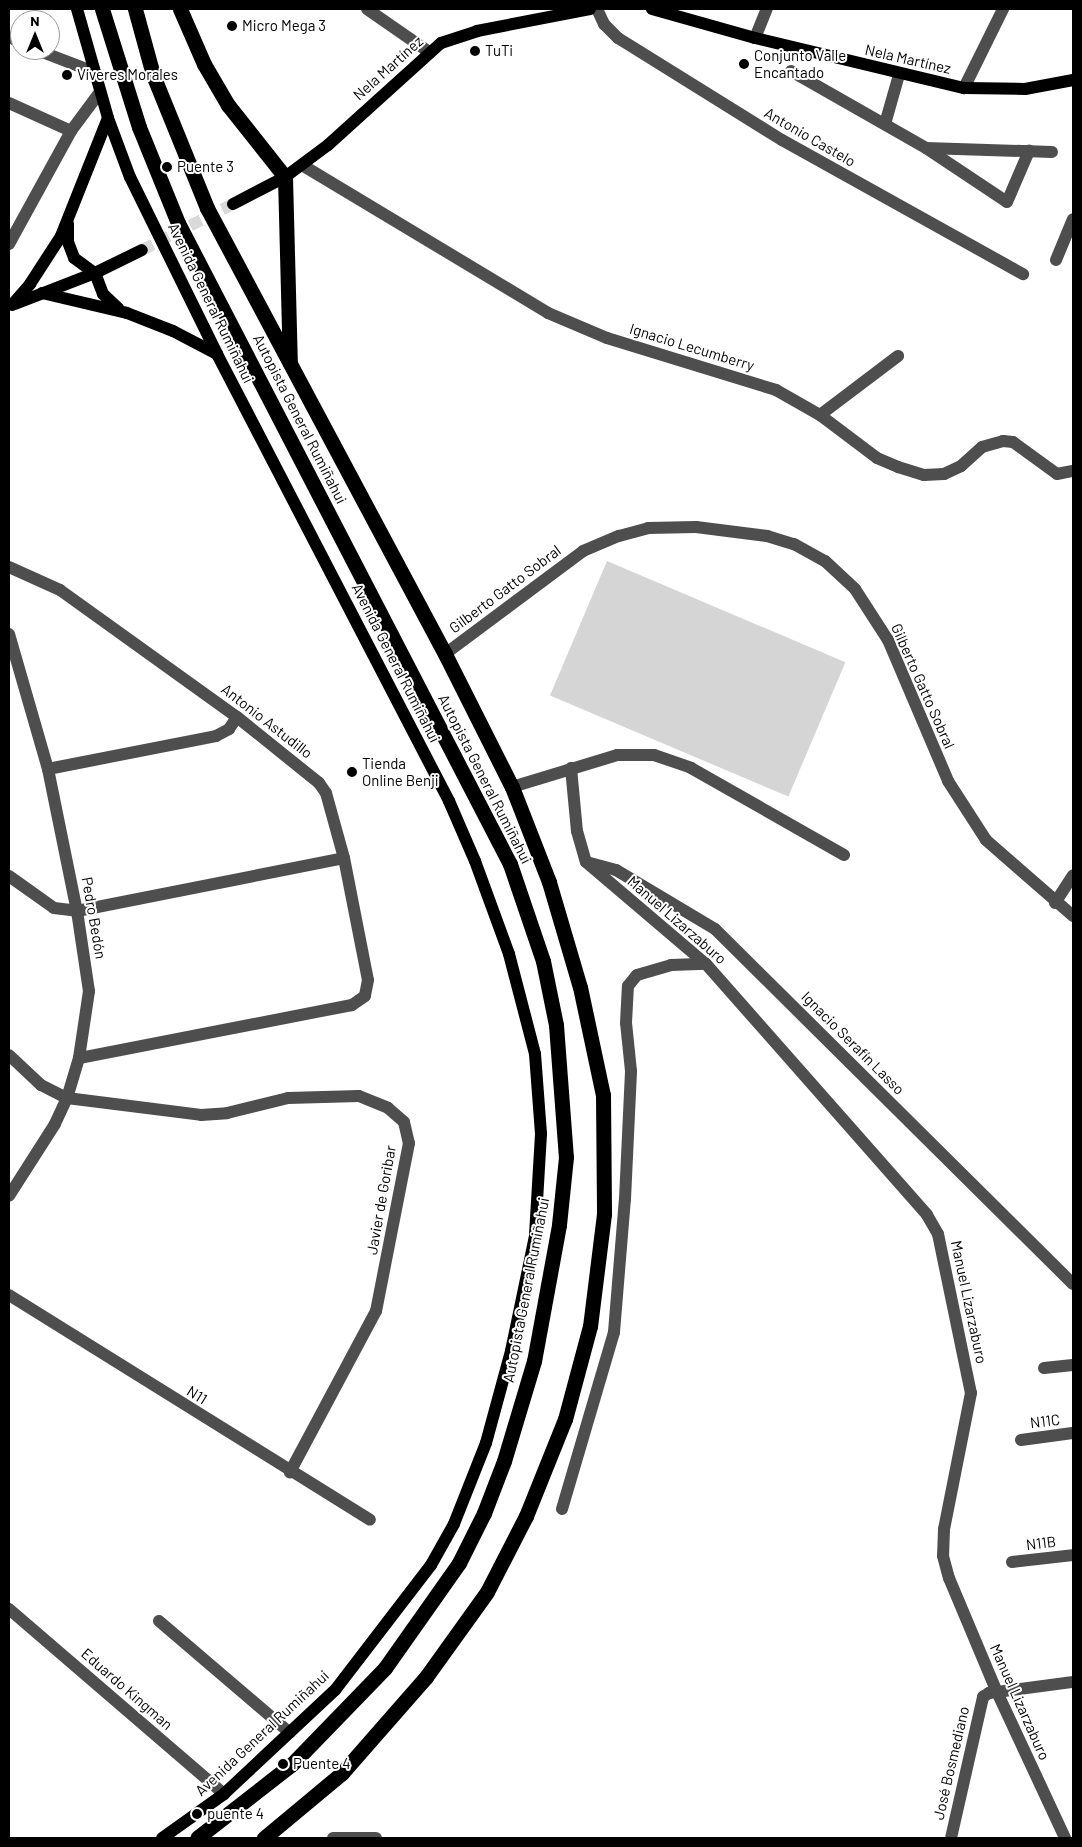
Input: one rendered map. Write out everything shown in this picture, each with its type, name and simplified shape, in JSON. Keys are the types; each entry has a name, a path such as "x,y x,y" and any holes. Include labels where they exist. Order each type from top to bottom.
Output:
{"highway":[{"name":"Autopista General Rumiñahui","path":"102,9 139,127 178,223 510,864 543,961 556,1025 566,1157 559,1225 534,1362 504,1461 484,1513 459,1563 385,1668 292,1764 197,1838"},
{"name":"Autopista General Rumiñahui","path":"135,9 152,75 207,208 290,367 445,654 512,787 549,882 593,1039 603,1095 604,1214 590,1326 564,1419 526,1516 487,1592 426,1677 342,1773 264,1838"},
{"path":"180,9 204,64 228,105 285,177 290,367"}],"main road":[{"name":"Avenida General Rumiñahui","path":"77,9 108,118 130,177 217,354 449,801 508,954 535,1054 541,1134 535,1236 512,1351 486,1443 454,1524 409,1596 335,1690 224,1794 162,1838"},
{"name":"Nela Martínez","path":"233,204 285,177 302,165 429,52 453,38 590,9"},
{"name":"Nela Martínez","path":"652,9 755,38 899,74 964,88 1026,89 1073,80"},
{"path":"10,306 46,260 72,209 108,118"},
{"path":"72,209 67,227 71,251 78,262 95,273 103,294 112,304 127,313"},
{"path":"10,306 95,273 142,250"},
{"path":"42,293 127,313 173,331 217,354"}],"street":[{"path":"367,9 429,52"},
{"name":"Antonio Castelo","path":"597,9 604,24 618,38 782,140 1023,274"},
{"path":"755,38 767,9"},
{"path":"964,88 1003,9"},
{"path":"60,59 94,72"},
{"path":"791,70 926,148 1007,202 1029,151"},
{"path":"885,124 899,74"},
{"path":"9,244 71,131 100,92"},
{"path":"9,103 71,131"},
{"path":"926,148 1052,152"},
{"name":"Ignacio Lecumberry","path":"302,165 548,312 607,338 776,390 820,415 877,458 924,475 944,474 961,466 982,447 1003,441 1013,442 1057,474 1073,471"},
{"path":"1056,260 1073,219"},
{"path":"820,415 898,356"},
{"name":"Gilberto Gatto Sobral","path":"445,654 583,551 619,536 648,528 696,527 767,536 794,544 825,561 855,589 888,640 948,781 986,840 1054,902 1073,916"},
{"name":"Antonio Astudillo","path":"9,567 60,590 237,718 319,783 326,793 344,858 368,980 365,996 352,1005 79,1058"},
{"name":"Pedro Bedón","path":"9,634 48,769 78,911 89,991 79,1058 67,1098 55,1124 9,1196"},
{"path":"48,769 216,736 229,729 237,718"},
{"path":"512,787 617,755 654,755 691,768 844,855"},
{"path":"571,768 577,831 586,862"},
{"path":"9,876 54,908 78,911 344,858"},
{"name":"Manuel Lizarzaburo","path":"586,862 706,964 928,1215 938,1234 971,1393 944,1530 943,1556 949,1578 997,1692 1065,1838"},
{"name":"Ignacio Serafín Lasso","path":"586,862 616,870 715,929 1073,1284"},
{"path":"1054,902 1073,875"},
{"path":"562,1509 614,1332 625,1199 631,1071 626,1023 628,986 637,975 671,965 706,964"},
{"name":"Javier de Goribar","path":"9,1055 41,1085 67,1098 201,1115 227,1113 288,1098 359,1096 388,1108 404,1122 409,1143 376,1311 290,1472"},
{"path":"603,1184 625,1199"},
{"name":"N11","path":"9,1296 370,1520"},
{"path":"1044,1368 1073,1365"},
{"name":"N11C","path":"1021,1440 1073,1433"},
{"name":"N11B","path":"1012,1562 1073,1555"},
{"name":"Eduardo Kingman","path":"9,1609 224,1794"},
{"path":"159,1622 290,1733"},
{"path":"997,1692 1073,1682"},
{"name":"José Bosmediano","path":"951,1838 983,1697 997,1692"},
{"path":"333,1838 376,1838"}],"shaded area":[{"path":"607,561 845,662 788,797 550,695"}],"tunnel":[{"path":"142,250 233,204"}],"place":[{"name":"Micro Mega 3","path":"232,26"},
{"name":"TuTi","path":"475,51"},
{"name":"Conjunto Valle Encantado","path":"744,64"},
{"name":"Víveres Morales","path":"67,75"},
{"name":"Puente 3","path":"167,167"},
{"name":"Tienda Online Benji","path":"352,772"},
{"name":"Puente 4","path":"283,1764"},
{"name":"puente 4","path":"197,1814"}]}
